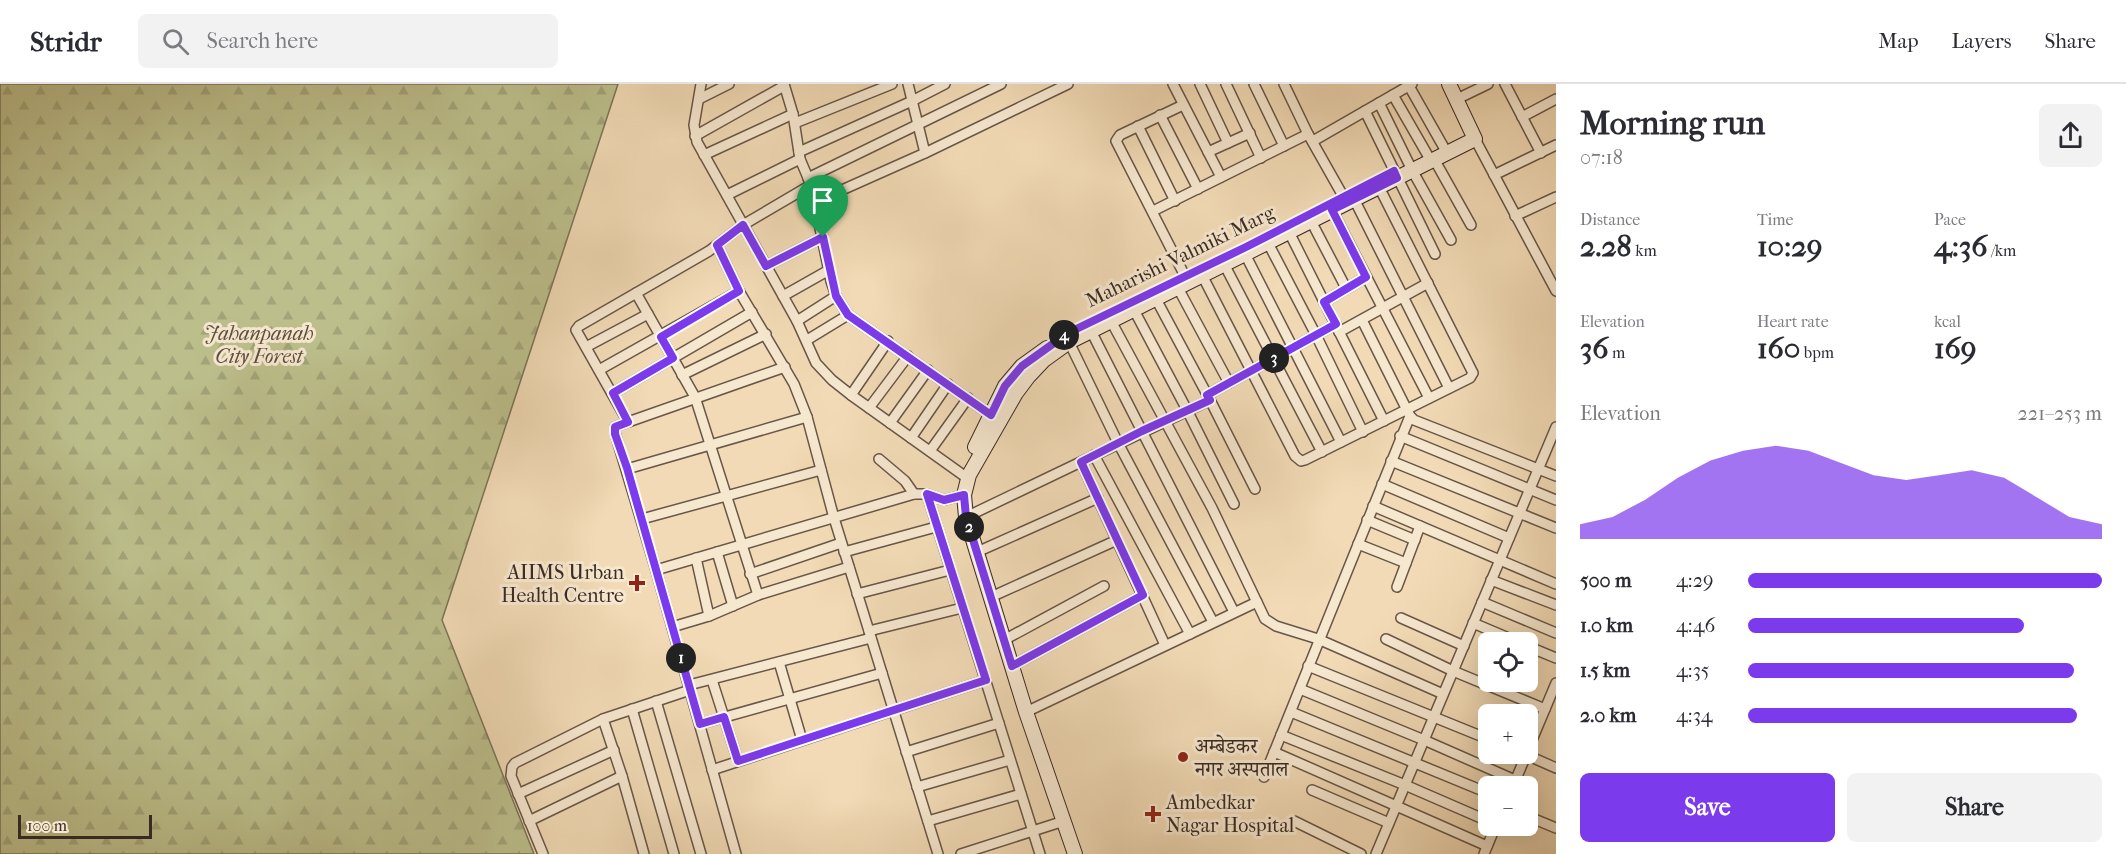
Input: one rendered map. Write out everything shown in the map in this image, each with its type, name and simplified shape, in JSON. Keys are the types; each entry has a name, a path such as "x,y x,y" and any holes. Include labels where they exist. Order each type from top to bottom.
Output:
{"street":[{"path":"701,84 694,125 695,136 797,321 816,363 825,374 851,395 963,475"},
{"path":"699,99 729,84"},
{"path":"704,155 794,118 892,84"},
{"path":"908,84 925,153"},
{"path":"727,195 945,84"},
{"path":"628,422 576,330 577,327 717,245 810,181 918,123 1001,84"},
{"path":"815,202 925,153 1068,84"},
{"path":"1173,84 1221,177"},
{"path":"1200,84 1228,143"},
{"path":"1226,84 1261,158"},
{"path":"1254,84 1284,146"},
{"path":"1284,84 1311,138 1403,297 1449,388"},
{"path":"1449,84 1515,216 1556,291"},
{"path":"1457,99 1488,84"},
{"path":"1505,84 1541,153"},
{"path":"695,136 784,85 794,118 800,156 810,181 836,296 848,315 991,415"},
{"path":"1153,212 1284,146 1311,138 1411,85 1436,155 1471,225"},
{"path":"1393,95 1436,155"},
{"path":"1522,117 1556,99"},
{"path":"1379,103 1451,240"},
{"path":"1183,105 1120,135 1116,141 1153,212 1229,383"},
{"path":"1365,111 1435,254"},
{"path":"1160,115 1198,189"},
{"path":"1138,126 1175,201"},
{"path":"1208,152 1250,133"},
{"name":"Maharishi Valmiki Marg","path":"1068,854 966,517 961,496 969,475 1016,393 1028,377 1044,360 1069,342 1474,135"},
{"path":"1494,175 1556,145"},
{"name":"Maharishi Valmiki Marg","path":"1075,854 1060,822 959,516 963,475 991,415 1005,386 1022,366 1068,333 1202,275 1348,200 1379,187 1396,175"},
{"path":"1202,275 1298,460 1305,460 1384,421 1408,412 1429,398 1470,378 1473,373 1379,187"},
{"path":"1515,216 1556,197"},
{"path":"1332,210 1429,398"},
{"path":"1311,221 1346,288"},
{"path":"1289,232 1384,421"},
{"path":"766,266 823,237"},
{"path":"1268,243 1363,432"},
{"path":"717,245 739,291 785,367 807,417 834,518 938,854"},
{"path":"1245,254 1341,442"},
{"path":"1224,264 1322,452"},
{"path":"783,296 829,270"},
{"path":"1324,302 1366,277"},
{"path":"966,517 1188,410 1229,383 1316,335 1362,320 1428,284"},
{"path":"599,370 739,291"},
{"path":"636,293 695,397 758,596"},
{"path":"797,321 836,296"},
{"path":"1156,299 1256,489"},
{"path":"1134,310 1188,410 1234,504"},
{"path":"613,393 752,312"},
{"path":"586,347 648,314"},
{"path":"807,340 848,315"},
{"path":"1362,320 1408,412 1419,422 1556,476"},
{"path":"1111,321 1212,508 1265,620 1270,624 1318,639 1443,694"},
{"path":"1091,331 1234,612"},
{"path":"682,375 766,334"},
{"path":"851,395 888,341"},
{"path":"1069,342 1118,443 1213,622"},
{"path":"869,408 908,356"},
{"path":"736,854 642,519 614,430 618,425 785,367"},
{"path":"890,423 928,370"},
{"path":"911,438 948,384"},
{"path":"930,451 968,398"},
{"path":"1264,777 1401,436 1408,412"},
{"path":"627,468 807,417"},
{"path":"1376,854 1538,469 1552,447 1556,427"},
{"path":"1401,436 1556,500"},
{"path":"1094,455 1190,634"},
{"path":"879,459 905,481 914,494"},
{"path":"1390,461 1556,528"},
{"path":"1081,462 1165,645"},
{"path":"642,519 821,470"},
{"path":"1382,484 1509,538"},
{"path":"656,570 914,494 927,494 944,500 961,496"},
{"path":"927,494 1040,854"},
{"path":"977,552 1098,498"},
{"path":"1373,506 1556,585"},
{"path":"1367,520 1415,540"},
{"path":"1397,587 1420,526"},
{"path":"750,574 843,548 936,527"},
{"path":"991,597 1118,540"},
{"path":"1358,544 1406,563"},
{"path":"717,552 733,606"},
{"path":"696,558 709,616"},
{"path":"672,627 849,567"},
{"path":"857,594 950,570"},
{"path":"1491,580 1556,605"},
{"path":"1004,640 1104,586"},
{"path":"1012,666 1143,595"},
{"path":"1026,712 1257,602"},
{"path":"1482,602 1556,633"},
{"path":"543,854 511,776 512,767 515,764 603,719 712,680 962,608"},
{"path":"1401,618 1464,645"},
{"path":"1473,623 1494,632"},
{"path":"1386,639 1453,671 1545,709"},
{"path":"1538,651 1556,658"},
{"path":"779,662 802,740"},
{"path":"1308,666 1478,735"},
{"path":"700,724 882,673"},
{"path":"712,680 738,761"},
{"path":"712,770 986,680"},
{"path":"1538,724 1556,683"},
{"path":"1300,689 1424,740 1499,776"},
{"path":"656,701 701,854"},
{"path":"632,710 674,854"},
{"path":"1291,712 1478,789"},
{"path":"603,719 644,854"},
{"path":"906,752 999,723"},
{"path":"1281,735 1478,817"},
{"path":"518,794 614,750"},
{"path":"1274,752 1487,851 1492,836"},
{"path":"1538,759 1556,768"},
{"path":"917,787 1010,760"},
{"path":"529,821 622,776"},
{"path":"1312,790 1389,823"},
{"path":"928,821 1021,794"},
{"path":"1294,821 1361,854"},
{"path":"1538,821 1556,828"},
{"path":"961,854 1060,822"}],"green space":[{"name":"Jahanpanah City Forest","path":"0,84 618,84 442,620 534,854 0,854"}],"place":[{"name":"AIIMS Urban Health Centre","path":"637,583"},
{"name":"अम्बेडकर नगर अस्पताल","path":"1183,757"},
{"name":"Ambedkar Nagar Hospital","path":"1153,814"}],"route":[{"path":"1394,171 1397,178 1332,210 1366,277 1324,302 1336,324 1207,395 1210,400 1081,462 1143,595 1012,666 966,517 964,495 944,500 927,494 986,680 738,761 724,717 700,724 627,468 615,434 615,427 628,422 613,393 673,358 661,337 739,291 717,245 743,225 766,266 823,237 836,296 848,315 991,415 1005,386 1022,366 1068,333 1246,247 1394,171"}]}
